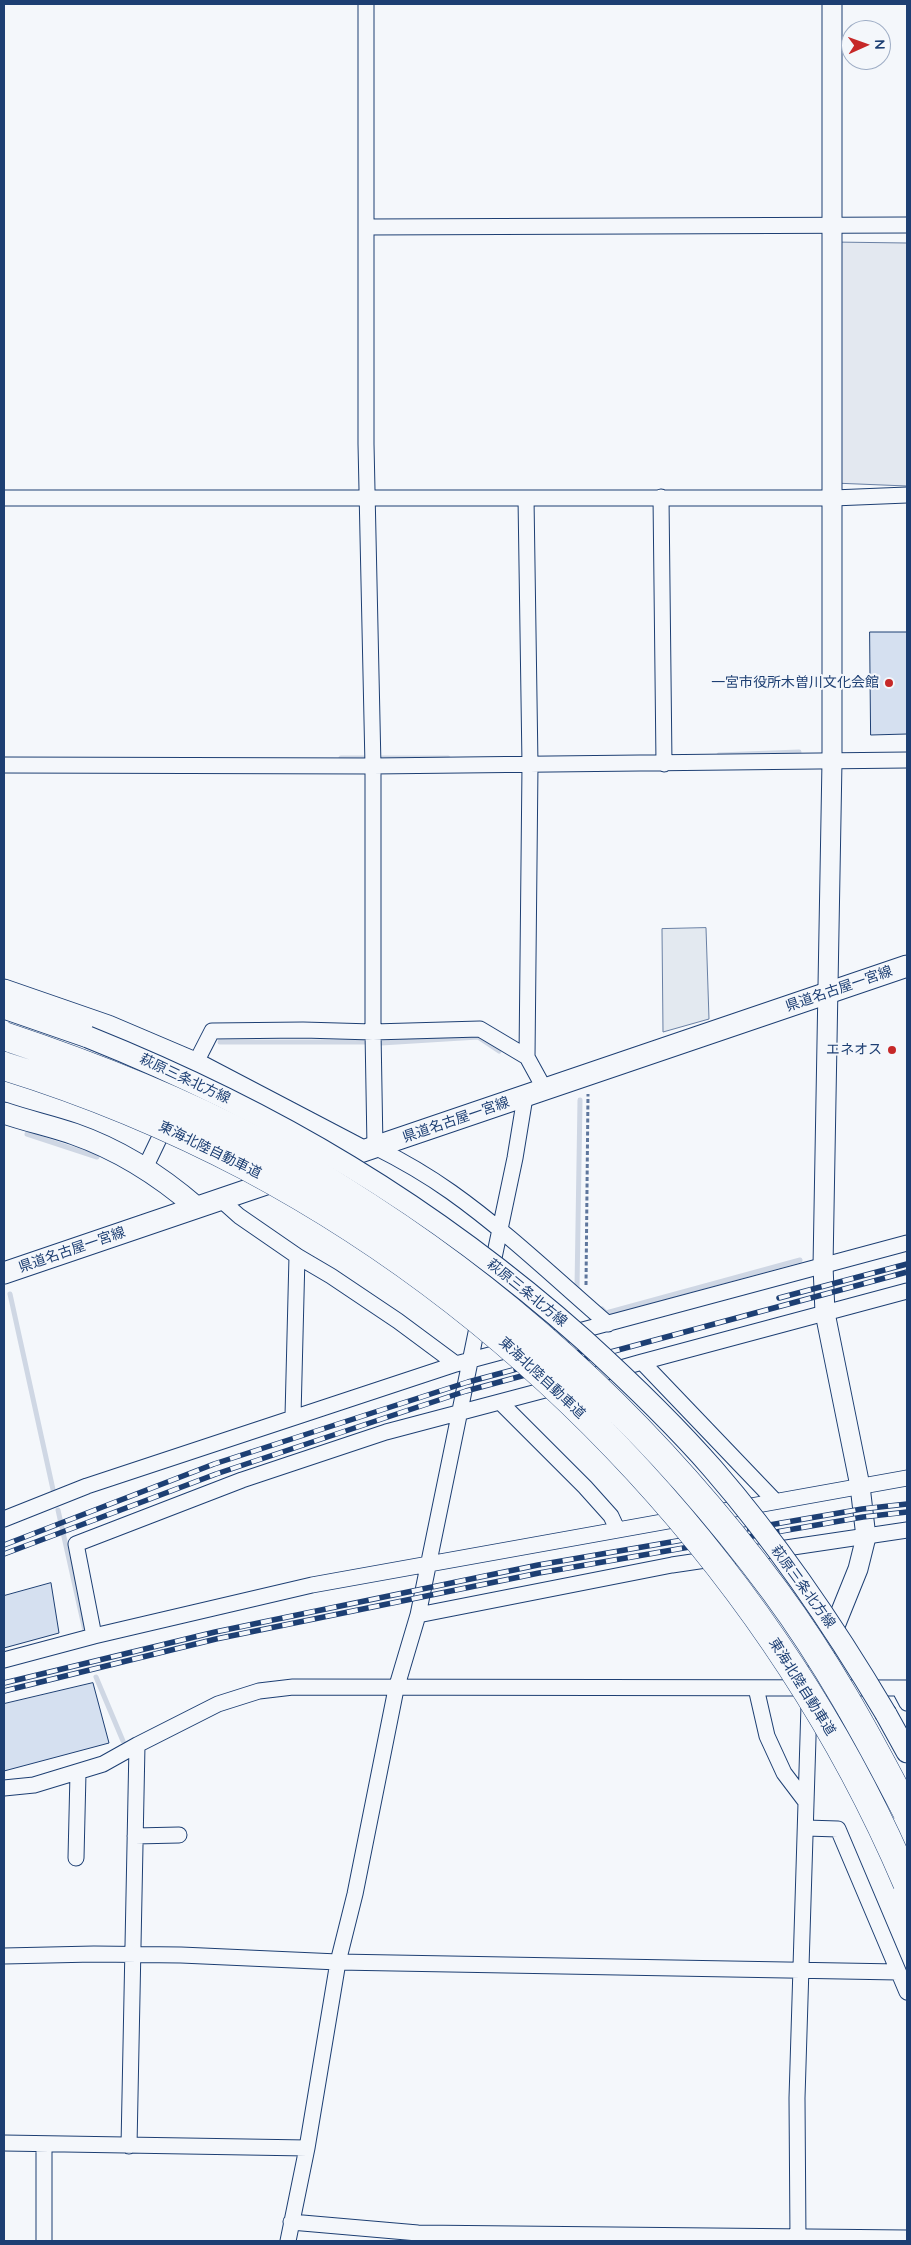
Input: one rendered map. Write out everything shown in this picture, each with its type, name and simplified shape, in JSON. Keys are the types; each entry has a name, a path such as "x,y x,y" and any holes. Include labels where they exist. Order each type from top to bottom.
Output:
{"highway":[{"name":"東海北陸自動車道","path":"4,1036 124,1080 192,1108 262,1143 333,1184 400,1228 462,1272 524,1321 596,1386 663,1455 722,1523 758,1569 826,1666 875,1750 907,1812"},
{"name":"東海北陸自動車道","path":"4,1066 115,1105 184,1135 249,1168 321,1209 384,1251 502,1340 571,1403 635,1468 693,1532 749,1606 802,1681 844,1754 892,1848 907,1884"}],"main road":[{"name":"県道名古屋一宮線","path":"4,1273 907,966"},
{"path":"4,990 108,1026 195,1063 369,1149"},
{"name":"萩原三条北方線","path":"4,1008 88,1037 196,1083 287,1128 399,1196 453,1234 553,1313 654,1406 713,1469 794,1573 852,1658 907,1752"},
{"path":"4,1113 99,1144 145,1168 196,1207"}],"street":[{"path":"366,4 367,498 374,766 373,1032 369,1149 407,1164 450,1191 500,1231 608,1324"},
{"path":"798,2239 798,2098 810,1688 858,1569 866,1537 860,1486 825,1313 823,1266 832,761 832,4"},
{"path":"366,227 907,225"},
{"path":"4,498 833,498 907,496"},
{"path":"661,497 664,764"},
{"path":"288,2241 307,2148 338,1962 355,1894 396,1688 418,1615 459,1411 463,1362 500,1231 516,1158 534,1092 527,1057 530,765 526,498"},
{"path":"4,765 374,766 907,760"},
{"path":"145,1168 195,1063 212,1032 303,1030 373,1032 480,1029 527,1057"},
{"path":"220,1199 239,1216 297,1256 463,1362"},
{"path":"4,1519 87,1486 293,1416 463,1362 608,1324 660,1301 735,1280 823,1266 907,1243"},
{"path":"293,1416 297,1256"},
{"path":"94,1636 76,1544 242,1480 386,1432 459,1411 501,1403 642,1362 907,1291"},
{"path":"642,1362 775,1501"},
{"path":"501,1403 585,1487 611,1516 617,1530"},
{"path":"4,1660 94,1636 312,1585 907,1478"},
{"path":"418,1615 672,1565 907,1530"},
{"path":"4,1788 34,1785 78,1773 103,1764 218,1704 259,1691 293,1687 903,1688 907,1703"},
{"path":"756,1688 767,1736 784,1773 806,1802"},
{"path":"130,2146 137,1745"},
{"path":"76,1858 78,1773"},
{"path":"806,1828 838,1829 907,1992"},
{"path":"135,1836 179,1835"},
{"path":"4,1956 134,1955 338,1962 474,1963 801,1972 898,1972"},
{"path":"4,2142 130,2146 307,2148"},
{"path":"44,2144 44,2241"},
{"path":"292,2222 418,2233 798,2239 907,2238"}],"path":[{"path":"586,1289 588,1074"}],"shaded area":[{"path":"832,242 907,243 907,486 833,483"},
{"path":"706,928 709,1019 663,1032 662,929"}],"building":[{"name":"一宮市役所木曽川文化会館","path":"870,632 907,632 907,734 871,735"},
{"path":"51,1583 59,1633 4,1648 4,1596"},
{"path":"93,1683 109,1743 4,1771 4,1704"}],"waterway":[{"path":"719,755 799,752"},
{"path":"341,758 365,758"},
{"path":"382,758 448,758"},
{"path":"381,1043 478,1037 499,1051"},
{"path":"220,1042 366,1042"},
{"path":"580,1100 577,1288 580,1291"},
{"path":"27,1134 97,1157"},
{"path":"602,1309 606,1313 800,1260"},
{"path":"10,1294 54,1494"},
{"path":"58,1510 85,1631"},
{"path":"96,1677 123,1741"}],"railway":[{"path":"779,1298 907,1264"},
{"path":"4,1554 216,1474 466,1391 907,1272"},
{"path":"4,1545 214,1464 468,1382 584,1351"},
{"path":"4,1683 215,1632 538,1565 862,1509 907,1504"},
{"path":"4,1691 216,1639 539,1573 863,1517 907,1512"}],"place":[{"name":"一宮市役所木曽川文化会館","path":"889,683"},
{"name":"エネオス","path":"892,1050"}]}
